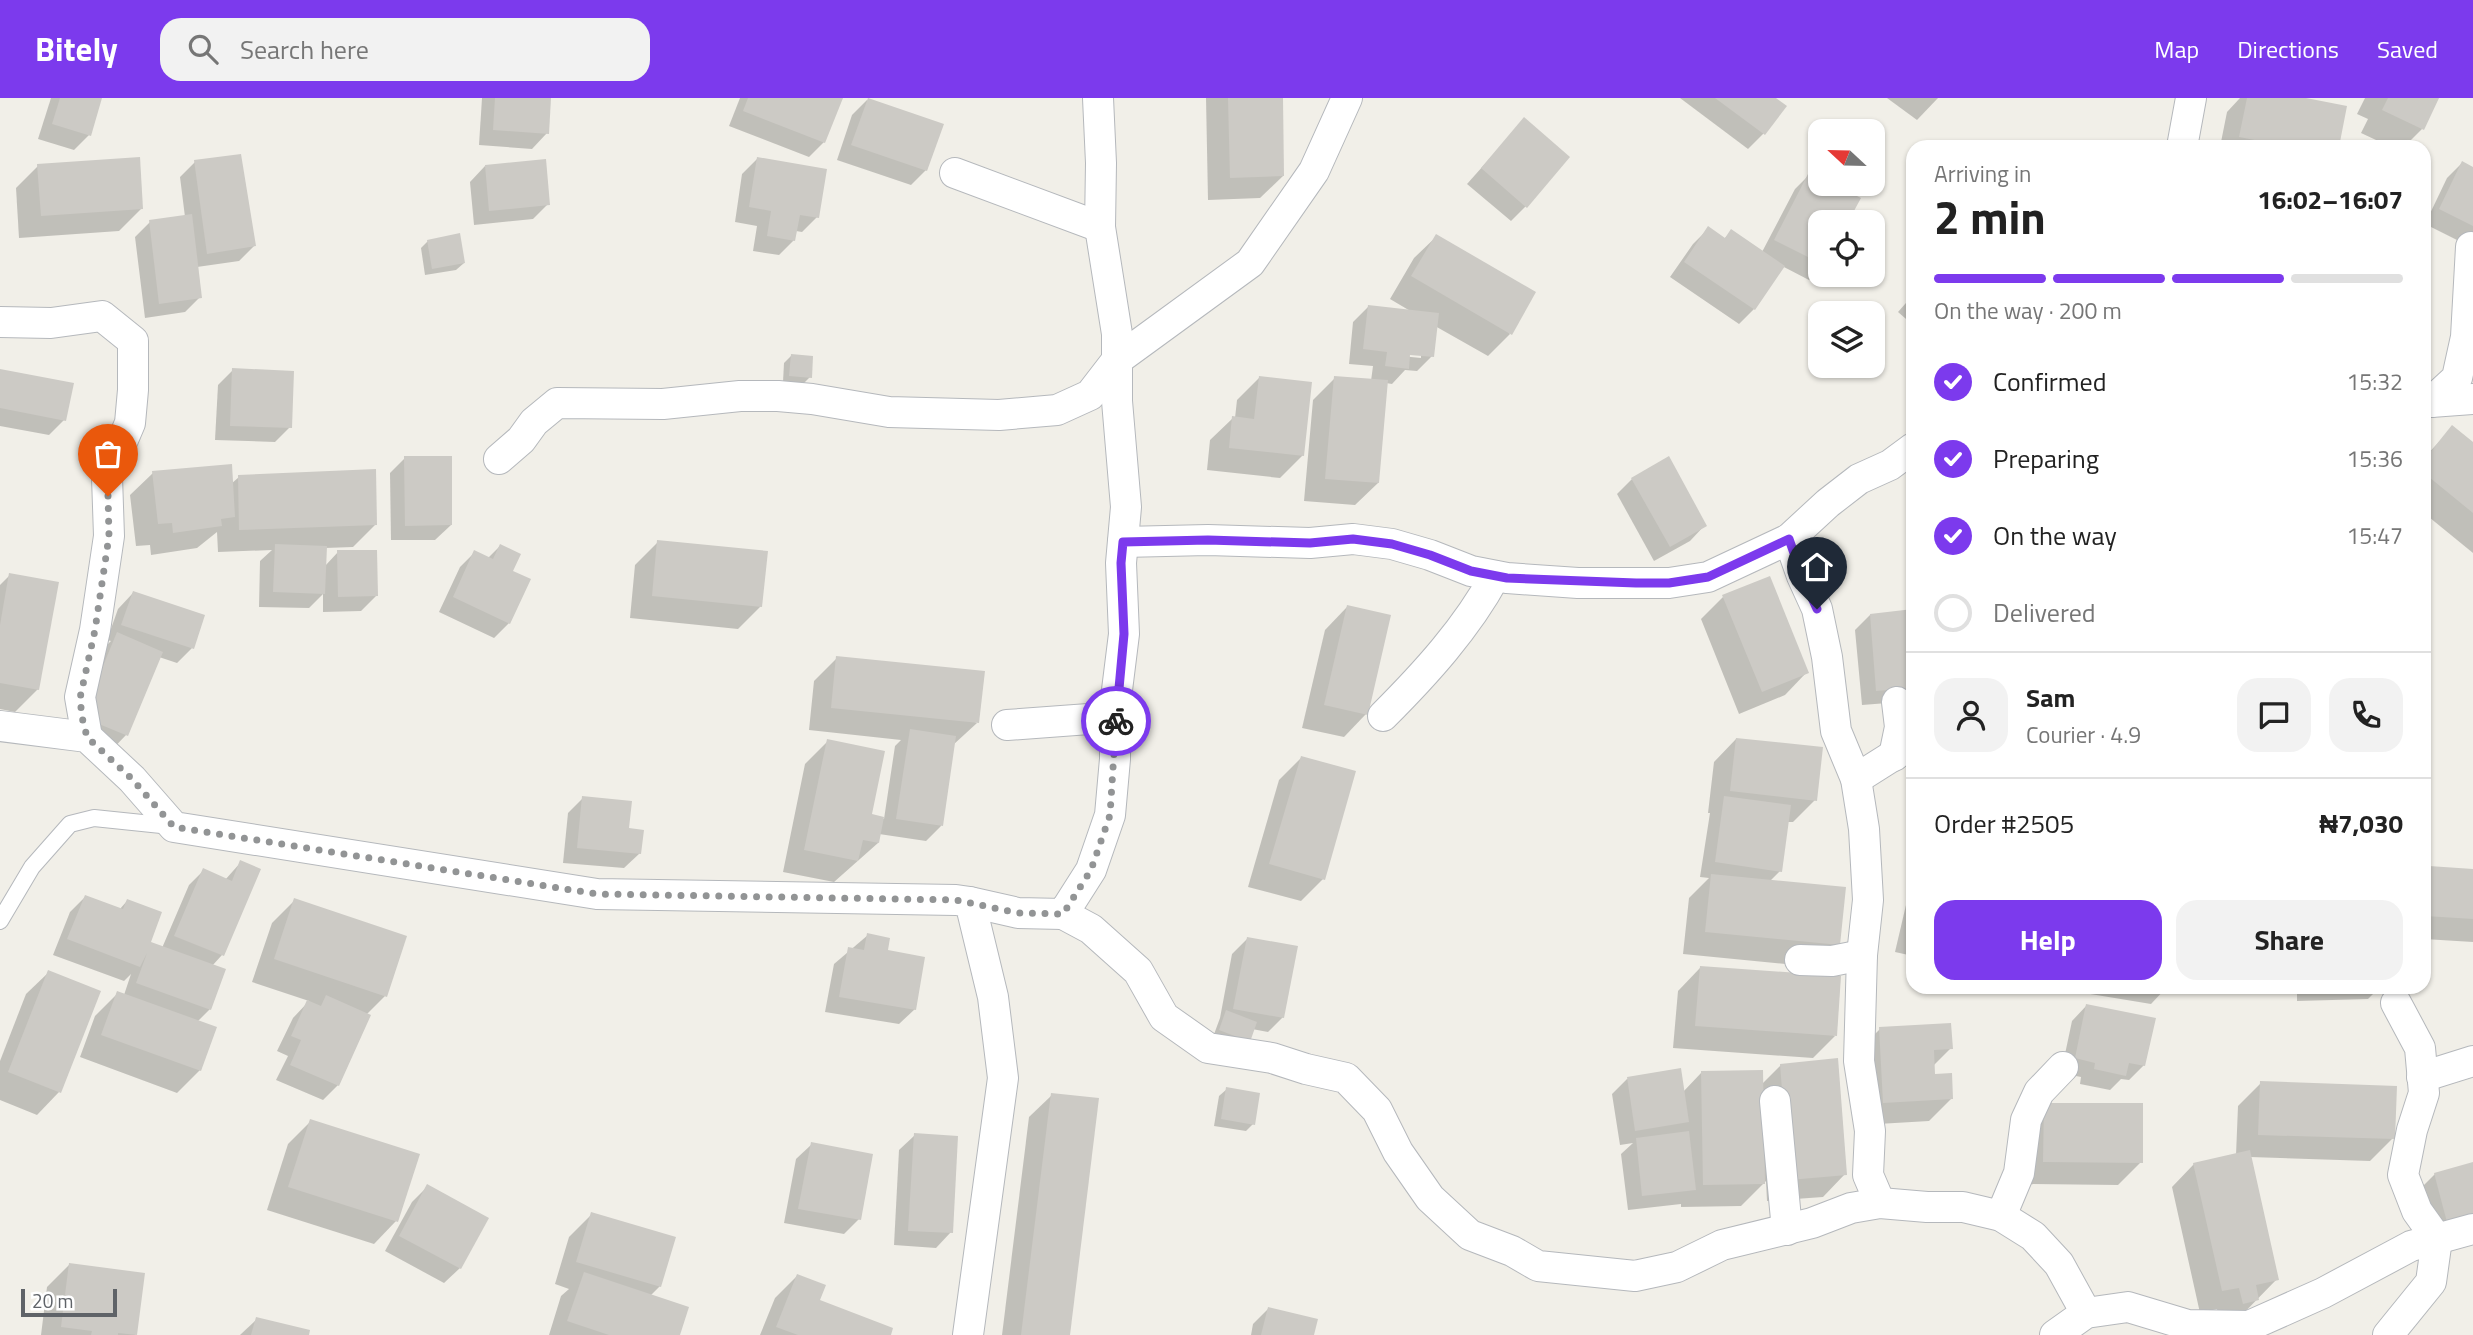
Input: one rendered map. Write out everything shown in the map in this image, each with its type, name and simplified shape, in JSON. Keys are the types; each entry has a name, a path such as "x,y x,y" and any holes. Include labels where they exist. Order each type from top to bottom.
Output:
{"street":[{"path":"1063,914 1091,870 1110,815 1124,634 1121,563 1126,507 1117,401 1117,334 1100,227 1098,98"},
{"path":"499,459 521,440 534,422 557,403 663,404 740,396 778,396 889,412 964,415 1057,410 1090,395 1117,360 1250,263 1314,171 1347,98"},
{"path":"2183,140 2191,98"},
{"path":"955,173 1100,227"},
{"path":"2431,399 2457,378 2466,338 2472,247"},
{"path":"0,322 51,323 102,316 133,341 130,423 107,477 109,536 95,630 80,698 87,737"},
{"path":"2431,402 2473,399"},
{"path":"1123,542 1208,540 1310,543 1353,539 1392,544 1471,571 1495,576 1578,583 1669,583 1708,577 1789,539 1859,479 1890,465 1906,453"},
{"path":"1789,539 1817,609 1836,731 1856,779 1864,829 1868,901 1862,955 1859,1061 1870,1131 1868,1175 1880,1203"},
{"path":"1383,716 1447,646 1480,604 1495,576"},
{"path":"1856,779 1903,750 1897,702"},
{"path":"1007,725 1116,717"},
{"path":"0,726 87,737 132,779 174,827 597,894 956,900 1018,913 1063,914 1091,929 1130,963 1138,971 1164,1017 1208,1048 1272,1058 1346,1078 1377,1110 1398,1152 1430,1198 1470,1235 1512,1251 1538,1266 1634,1276 1677,1267 1721,1245 1812,1223 1851,1208 1880,1203 1963,1207 2001,1216 2032,1236 2059,1264 2085,1313"},
{"path":"968,1335 1003,1079 993,997 970,902"},
{"path":"1800,960 1832,961 1862,955"},
{"path":"2388,1335 2412,1323 2431,1282 2437,1239 2417,1211 2403,1175 2412,1130 2424,1093 2420,1048 2396,1003"},
{"path":"2422,1077 2473,1061"},
{"path":"2001,1216 2019,1173 2026,1120 2039,1092 2063,1067"},
{"path":"1775,1101 1787,1230"},
{"path":"2055,1335 2085,1313 2128,1307 2188,1325 2249,1326 2323,1293 2411,1246 2473,1229"}],"lane":[{"path":"0,921 32,867 70,824 94,818 174,827"},
{"path":"0,900 17,895"}],"building":[{"path":"60,98 102,98 91,136 52,124"},
{"path":"495,98 551,98 549,134 493,130"},
{"path":"748,98 843,98 825,143 743,111"},
{"path":"868,98 944,124 927,171 851,145"},
{"path":"1228,98 1283,98 1284,176 1230,178"},
{"path":"1715,98 1776,98 1787,106 1765,135"},
{"path":"2247,98 2306,98 2347,106 2340,140 2255,140 2239,137"},
{"path":"2388,98 2439,98 2424,130 2382,110"},
{"path":"1524,117 1570,157 1527,208 1481,168"},
{"path":"241,154 256,246 207,254 194,160"},
{"path":"140,157 143,209 41,216 37,164"},
{"path":"757,157 827,169 819,218 800,215 795,241 767,236 771,211 749,207"},
{"path":"546,159 550,205 489,211 485,165"},
{"path":"2462,161 2473,167 2473,226 2439,209"},
{"path":"1808,174 1808,196 1861,198 1854,210 1808,210 1808,257 1774,240"},
{"path":"192,214 202,298 159,304 149,220"},
{"path":"1708,226 1725,238 1731,229 1785,266 1755,310 1684,262"},
{"path":"460,233 465,263 432,269 427,240"},
{"path":"1436,234 1536,292 1512,335 1411,276"},
{"path":"1368,305 1439,313 1434,357 1410,355 1409,369 1385,366 1387,352 1363,349"},
{"path":"791,354 813,356 812,378 789,376"},
{"path":"232,368 294,371 292,428 230,426"},
{"path":"0,369 74,383 66,421 0,408"},
{"path":"1259,376 1312,382 1304,456 1229,448 1232,416 1254,419"},
{"path":"1334,376 1388,380 1379,483 1325,479"},
{"path":"2452,425 2473,442 2473,513 2431,479 2431,451"},
{"path":"404,456 452,456 452,525 405,526"},
{"path":"1669,456 1707,526 1670,547 1631,478"},
{"path":"232,464 235,517 221,519 222,526 173,533 172,523 158,524 152,471"},
{"path":"376,469 377,525 239,530 238,475"},
{"path":"657,540 768,551 762,607 652,596"},
{"path":"275,544 327,546 325,594 273,592"},
{"path":"500,544 521,554 513,571 531,579 510,624 453,597 474,550 493,559"},
{"path":"337,550 377,550 378,596 338,597"},
{"path":"9,573 59,582 39,690 0,683 0,625"},
{"path":"1770,576 1809,673 1762,692 1722,595"},
{"path":"133,591 205,615 194,649 121,625"},
{"path":"1347,605 1391,615 1368,715 1324,705"},
{"path":"1906,610 1906,689 1876,691 1870,614"},
{"path":"117,632 163,652 128,736 82,717"},
{"path":"836,656 985,671 979,723 831,708"},
{"path":"910,729 956,736 943,826 896,819"},
{"path":"1736,738 1823,747 1817,801 1730,791"},
{"path":"827,739 885,751 872,814 884,817 879,843 863,840 858,861 804,850"},
{"path":"1301,756 1356,771 1325,880 1269,864"},
{"path":"582,796 632,801 629,828 644,830 641,854 577,848"},
{"path":"1724,796 1791,805 1782,872 1715,862"},
{"path":"240,860 261,869 224,956 174,936 203,868 232,881"},
{"path":"2431,866 2473,869 2473,919 2431,916"},
{"path":"1711,874 1846,887 1840,945 1705,932"},
{"path":"85,895 123,909 127,899 162,912 151,942 226,969 211,1010 136,983 147,953 140,967 67,939"},
{"path":"294,898 407,936 387,997 274,959"},
{"path":"867,933 890,938 888,950 925,957 916,1010 839,997 848,947 864,950"},
{"path":"1247,937 1298,946 1284,1018 1233,1009"},
{"path":"1700,966 1841,976 1837,1036 1695,1026"},
{"path":"48,970 101,991 61,1093 8,1072"},
{"path":"117,991 217,1027 201,1071 101,1035"},
{"path":"326,995 371,1015 339,1086 290,1065 301,1040 291,1036 307,1000 321,1006"},
{"path":"2086,1004 2156,1018 2145,1066 2129,1063 2126,1076 2094,1069 2095,1063 2075,1058"},
{"path":"1226,1010 1257,1022 1250,1042 1219,1030"},
{"path":"1951,1023 1953,1049 1934,1050 1935,1074 1952,1073 1953,1099 1883,1103 1879,1027"},
{"path":"1838,1058 1847,1175 1789,1180 1780,1064"},
{"path":"1681,1068 1689,1122 1635,1131 1627,1077"},
{"path":"1763,1070 1765,1184 1703,1185 1701,1071"},
{"path":"2260,1081 2397,1086 2395,1139 2258,1135"},
{"path":"1226,1087 1260,1093 1255,1125 1221,1119"},
{"path":"1051,1093 1099,1098 1070,1335 1021,1335"},
{"path":"2044,1103 2143,1103 2143,1163 2043,1162"},
{"path":"310,1119 420,1154 398,1222 288,1187"},
{"path":"1689,1131 1696,1190 1642,1196 1636,1138"},
{"path":"914,1133 958,1136 953,1233 908,1231"},
{"path":"811,1142 873,1154 861,1220 798,1209"},
{"path":"2250,1150 2279,1280 2256,1285 2259,1300 2243,1304 2239,1288 2222,1291 2193,1163"},
{"path":"2473,1162 2473,1219 2448,1226 2434,1173"},
{"path":"427,1184 489,1218 461,1269 399,1236"},
{"path":"591,1212 676,1237 661,1287 576,1262"},
{"path":"69,1263 145,1273 137,1335 91,1335 92,1331 61,1327"},
{"path":"584,1272 689,1307 680,1335 609,1335 567,1321"},
{"path":"797,1274 826,1285 820,1300 893,1328 891,1335 798,1335 776,1327"},
{"path":"1268,1307 1318,1319 1314,1335 1261,1335"},
{"path":"256,1317 310,1330 309,1335 251,1335"}],"way so far":[{"path":"108,496 109,536 95,630 80,698 82,717 87,737 132,779 174,827 597,894 956,900 1018,913 1063,914 1091,870 1110,815 1116,721"}],"route":[{"path":"1116,721 1115,706 1124,634 1121,563 1123,542 1208,540 1310,543 1353,539 1392,544 1471,571 1507,578 1552,579 1578,583 1669,583 1708,577 1789,539 1817,609"}]}
